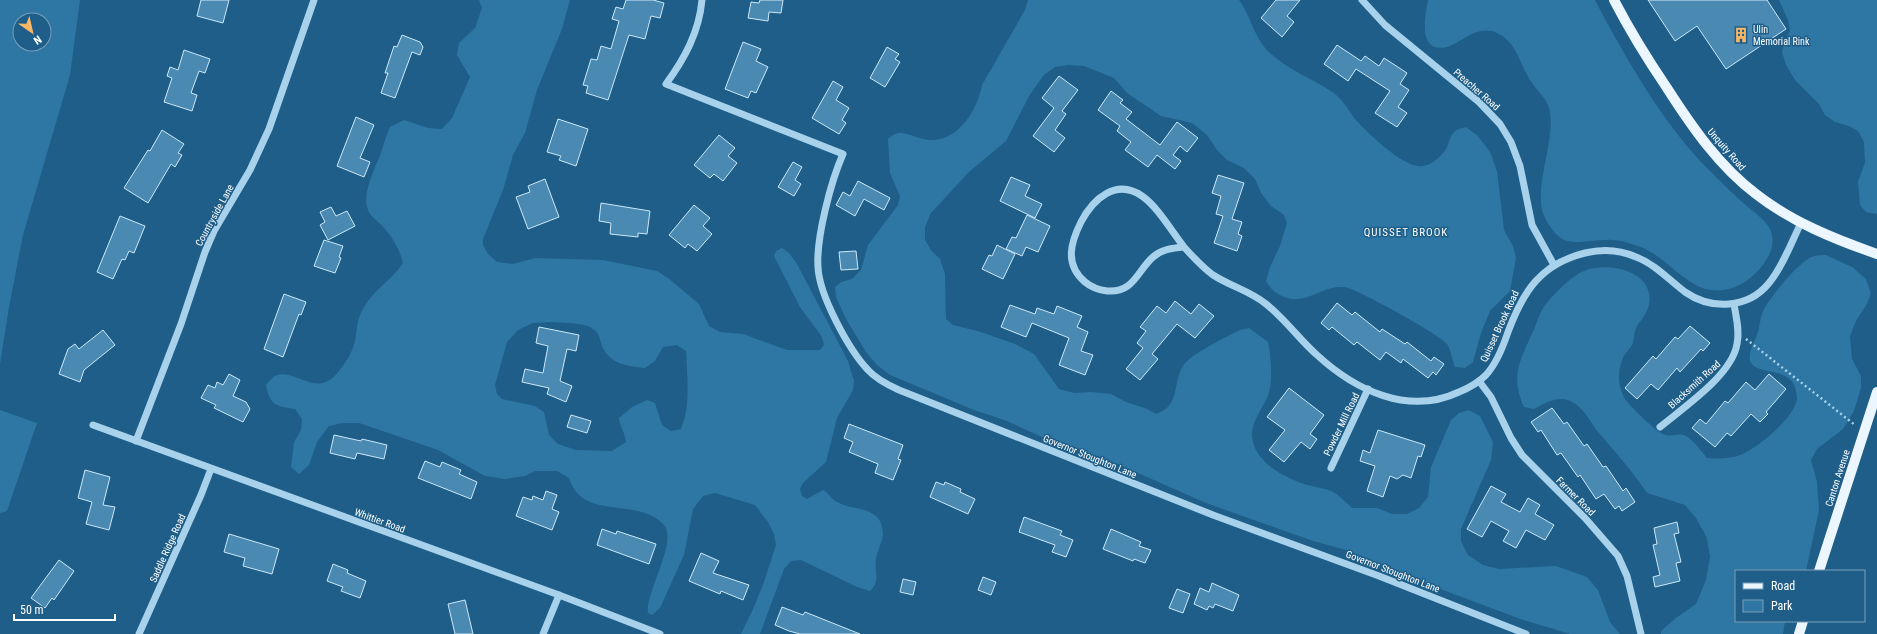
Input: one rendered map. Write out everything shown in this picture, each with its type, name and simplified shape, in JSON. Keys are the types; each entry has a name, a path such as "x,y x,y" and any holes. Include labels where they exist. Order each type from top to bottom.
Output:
{"main road":[{"name":"Unquity Road","path":"1614,0 1657,74 1710,150 1750,190 1778,210 1801,223 1843,242 1877,254"},
{"name":"Canton Avenue","path":"1819,570 1877,392"},
{"path":"1799,634 1803,622"}],"street":[{"name":"Countryside Lane","path":"136,441 181,324 205,252 217,225 250,170 269,128 314,0"},
{"name":"Governor Stoughton Lane","path":"702,0 697,30 692,42 679,66 666,84 843,154 832,179 820,239 818,268 824,294 842,330 856,356 875,376 899,390 1213,515 1379,576 1526,634"},
{"name":"Preacher Road","path":"1362,0 1376,17 1488,109 1500,124 1513,146 1520,166 1532,225 1554,265"},
{"name":"Quisset Brook Road","path":"1184,247 1170,249 1158,254 1152,258 1133,282 1120,290 1113,291 1100,290 1088,284 1074,268 1071,255 1072,241 1087,211 1102,195 1115,190 1130,191 1142,196 1152,206 1198,263 1213,275 1265,303 1297,337 1325,363 1345,377 1368,390 1399,400 1424,402 1454,395 1479,381 1486,374 1498,358 1524,294 1538,278 1554,265 1573,257 1593,252 1621,252 1645,261 1684,291 1699,299 1716,303 1734,304 1757,295 1769,283 1801,223"},
{"name":"Blacksmith Road","path":"1660,427 1724,372 1736,352 1738,337 1734,304"},
{"name":"Farmer Road","path":"1479,381 1491,397 1511,438 1522,455 1585,518 1618,556 1627,576 1641,634"},
{"name":"Powder Mill Road","path":"1331,468 1368,390"},
{"name":"Whittier Road","path":"94,425 559,595 660,634"},
{"name":"Saddle Ridge Road","path":"139,634 201,495 211,469"},
{"path":"543,634 559,595"}],"path":[{"path":"1738,337 1747,339 1852,424 1865,430"}],"green space":[{"path":"0,0 80,0 70,75 23,235 0,364"},
{"path":"479,0 570,0 562,29 537,90 525,133 513,155 503,190 483,239 483,245 488,254 497,262 513,264 535,258 603,260 657,271 668,278 699,304 709,326 720,332 743,334 787,350 820,350 824,345 822,337 800,307 774,256 776,251 782,248 789,253 797,264 848,361 854,381 853,390 837,418 826,462 803,483 800,489 802,496 807,499 823,490 837,502 866,511 878,518 882,525 883,535 876,559 876,580 870,591 857,587 801,560 791,561 784,569 760,634 741,634 764,582 776,545 774,534 768,522 755,505 715,493 703,496 693,509 684,555 660,608 652,615 648,613 648,604 667,543 667,533 664,525 653,516 640,512 598,505 586,500 576,491 569,478 557,471 535,471 525,476 505,479 485,476 438,450 359,423 343,423 329,426 317,442 309,465 299,474 291,467 294,442 301,430 302,419 295,409 283,407 274,403 269,397 266,385 275,376 281,374 293,376 317,384 330,380 344,364 352,349 355,341 358,320 367,302 394,275 403,263 400,253 393,240 371,215 367,208 366,201 369,184 390,127 404,120 428,128 442,129 452,118 470,77 457,55 459,43 475,28 482,8","holes":["533,323 575,323 594,329 597,332 604,350 612,359 622,364 645,368 655,361 663,347 677,345 686,351 687,401 681,429 671,431 662,425 655,403 647,400 632,407 619,418 626,442 612,451 576,450 558,444 549,435 544,412 535,406 502,399 497,394 495,385 507,342 518,330"]},
{"path":"1028,0 1239,0 1247,13 1256,34 1269,52 1291,68 1335,94 1368,133 1406,162 1423,166 1430,164 1443,153 1455,131 1466,127 1478,136 1490,152 1497,171 1504,230 1513,246 1516,258 1510,291 1490,311 1481,333 1473,362 1465,368 1455,367 1448,346 1442,339 1397,312 1351,289 1338,287 1298,299 1282,296 1273,290 1266,281 1270,267 1280,246 1287,223 1284,215 1271,206 1261,193 1255,179 1244,168 1227,160 1217,150 1207,135 1192,123 1161,116 1127,93 1114,78 1084,66 1068,65 1055,67 1044,75 1029,96 1006,141 969,172 931,213 925,227 925,240 931,250 940,259 945,274 946,319 953,325 981,332 1015,344 1034,354 1059,389 1074,393 1091,392 1111,394 1126,402 1147,409 1156,414 1169,406 1173,400 1180,373 1187,361 1200,351 1218,341 1240,330 1249,328 1268,342 1271,361 1270,391 1252,430 1254,445 1258,453 1264,461 1280,473 1298,482 1331,491 1352,508 1377,508 1392,514 1407,514 1419,508 1428,497 1431,467 1451,420 1459,413 1469,410 1480,416 1493,442 1491,460 1461,529 1461,541 1468,555 1483,565 1499,569 1556,566 1587,577 1598,590 1610,622 1620,634 1570,634 1523,620 1379,566 1350,551 1313,541 1206,503 1106,459 1044,438 1007,421 974,410 890,375 877,365 866,352 846,319 836,297 835,287 841,282 852,279 861,270 868,245 898,205 900,196 890,173 888,139 897,133 902,133 928,140 939,139 948,136 957,130 971,114 976,105 982,85 1025,10"},
{"path":"1428,0 1595,0 1647,91 1678,134 1712,173 1737,198 1761,218 1770,229 1772,235 1772,246 1763,265 1747,281 1737,286 1727,289 1705,289 1694,284 1654,254 1638,246 1611,240 1571,242 1558,236 1545,218 1541,205 1543,173 1551,124 1549,110 1544,98 1526,74 1509,41 1497,33 1490,31 1476,32 1447,47 1437,48 1431,45 1425,32 1425,15"},
{"path":"1779,0 1877,0 1877,214 1866,212 1860,205 1858,181 1865,163 1864,142 1858,131 1849,126 1835,122 1825,115 1819,104 1795,80 1786,65 1782,52 1785,40 1790,31 1788,20"},
{"path":"1818,255 1826,255 1852,267 1866,279 1871,293 1867,304 1856,321 1850,336 1852,359 1861,376 1861,388 1854,411 1843,429 1817,449 1811,460 1817,482 1819,510 1806,570 1735,570 1735,622 1785,622 1783,634 1661,634 1661,631 1676,618 1696,604 1706,580 1710,557 1707,538 1696,518 1685,505 1647,493 1599,433 1586,414 1574,403 1568,400 1559,399 1550,401 1534,409 1524,407 1520,395 1517,375 1522,357 1545,305 1573,277 1579,273 1594,268 1617,268 1628,271 1637,276 1645,284 1649,293 1649,304 1646,314 1636,328 1633,343 1621,363 1619,379 1621,390 1625,399 1650,425 1661,433 1665,435 1681,434 1686,436 1695,443 1707,458 1720,459 1740,455 1756,446 1774,432 1783,423 1795,406 1797,395 1795,387 1791,381 1786,376 1758,368 1753,365 1750,361 1750,354 1763,312 1768,303 1786,279 1801,264"},
{"path":"0,410 37,423 7,511 0,513"}],"building":[{"path":"201,0 229,0 223,23 197,16"},
{"path":"626,0 653,0 664,3 660,18 651,16 645,39 629,35 608,100 586,93 588,86 583,85 591,59 597,60 601,46 611,49 619,21 612,19 616,7 623,9"},
{"path":"760,0 783,0 781,13 769,12 768,21 748,18 751,2 759,3"},
{"path":"1276,0 1300,0 1287,16 1294,22 1282,37 1261,18"},
{"name":"Ulin Memorial Rink","path":"1648,0 1767,0 1786,29 1726,69 1697,26 1675,41"},
{"path":"402,35 420,42 423,47 420,55 412,52 395,98 381,93 388,73 385,73 394,46 397,47"},
{"path":"743,42 761,49 756,61 768,67 756,93 751,91 748,98 725,89"},
{"path":"1337,45 1361,61 1365,56 1379,66 1384,58 1407,73 1400,84 1409,90 1398,107 1407,113 1397,127 1375,113 1390,91 1356,69 1348,81 1324,64"},
{"path":"887,47 899,54 895,59 900,62 885,87 870,78"},
{"path":"184,50 210,59 205,73 199,71 191,93 197,95 192,111 164,102 172,78 167,76 170,67 178,70"},
{"path":"1059,76 1078,90 1062,111 1066,114 1055,130 1065,138 1054,152 1033,136 1054,108 1042,98"},
{"path":"833,81 843,87 836,100 849,108 842,120 846,123 839,134 812,118"},
{"path":"1111,91 1123,100 1120,103 1132,112 1126,119 1160,145 1177,122 1198,138 1187,152 1180,146 1173,155 1181,161 1175,169 1157,155 1148,167 1125,150 1131,142 1117,131 1120,126 1098,110"},
{"path":"356,117 374,125 360,158 370,162 364,177 337,166"},
{"path":"558,119 588,129 576,166 559,160 561,156 547,152"},
{"path":"162,130 184,144 178,153 182,155 175,167 171,164 148,203 124,188 148,150 150,151"},
{"path":"719,135 735,148 728,156 737,163 723,181 714,174 710,178 694,165"},
{"path":"793,162 802,167 795,180 801,184 794,196 778,187"},
{"path":"1218,175 1244,183 1232,219 1242,222 1238,234 1242,236 1237,251 1214,243 1223,216 1216,214 1221,196 1212,193"},
{"path":"1011,177 1030,185 1025,196 1042,204 1035,218 1000,201"},
{"path":"545,179 559,217 528,229 516,197 530,192 528,186"},
{"path":"858,181 890,198 884,210 864,199 855,216 836,205 843,192 850,196"},
{"path":"601,203 650,211 647,234 638,233 638,237 610,234 611,223 599,221"},
{"path":"694,205 710,218 703,226 712,234 697,251 688,244 685,248 669,235"},
{"path":"331,207 336,216 347,211 355,226 328,240 320,225 325,222 320,212"},
{"path":"1027,215 1050,226 1038,252 1026,247 1022,256 1006,249 1012,237 1016,238"},
{"path":"120,216 145,226 134,253 129,251 125,260 122,259 113,279 97,272"},
{"path":"324,240 343,246 339,257 341,258 335,273 314,266"},
{"path":"997,245 1015,254 1003,279 982,269 989,255 992,256"},
{"path":"856,251 858,269 841,270 839,252"},
{"path":"284,294 306,302 301,315 299,314 283,357 264,349"},
{"path":"1175,301 1191,314 1199,304 1214,316 1195,338 1177,324 1152,354 1158,359 1140,380 1126,369 1143,348 1137,343 1146,331 1140,327 1157,306 1166,313"},
{"path":"1337,303 1352,315 1355,312 1380,332 1382,329 1405,344 1407,342 1431,361 1434,357 1444,364 1436,375 1433,372 1428,378 1403,359 1401,363 1386,352 1380,360 1357,342 1354,345 1332,327 1329,330 1321,323"},
{"path":"1010,305 1035,314 1037,308 1054,314 1057,306 1082,316 1077,327 1088,332 1081,351 1093,355 1085,375 1059,365 1069,338 1032,323 1026,337 1001,327"},
{"path":"1690,326 1710,343 1703,351 1701,349 1680,372 1677,368 1658,390 1651,384 1637,399 1625,388 1653,356 1656,359 1675,337 1678,339"},
{"path":"539,327 579,335 576,351 567,349 560,381 572,386 566,402 547,394 549,388 522,382 525,369 543,373 548,346 536,343"},
{"path":"103,330 115,345 84,370 80,382 59,374 68,349 75,344 79,349"},
{"path":"229,374 240,380 233,396 246,402 250,409 243,422 214,408 216,405 201,398 208,385 215,388 217,382 223,385"},
{"path":"1769,374 1786,389 1766,412 1768,414 1760,422 1751,414 1731,436 1727,433 1715,447 1692,428 1700,419 1706,424 1725,401 1728,403 1746,382 1755,390"},
{"path":"1289,388 1324,415 1310,434 1317,439 1310,449 1301,442 1284,462 1269,450 1285,430 1267,417"},
{"path":"1552,408 1564,424 1567,422 1584,446 1587,444 1603,467 1606,466 1623,491 1626,488 1635,502 1622,511 1619,506 1615,509 1604,494 1596,499 1580,475 1578,477 1561,453 1557,455 1541,430 1538,432 1531,422"},
{"path":"571,415 591,421 587,433 567,427"},
{"path":"849,424 903,445 898,459 901,460 893,480 875,473 878,464 849,452 853,442 844,438"},
{"path":"1378,430 1425,445 1421,457 1418,456 1411,478 1403,475 1397,479 1390,476 1383,497 1367,491 1375,466 1360,461 1363,450 1370,453"},
{"path":"334,435 361,441 362,439 387,445 384,459 357,453 355,459 330,453"},
{"path":"425,461 440,467 442,462 461,470 459,474 477,482 471,499 418,478"},
{"path":"85,470 110,477 103,505 115,507 109,530 86,524 92,502 78,498"},
{"path":"936,482 944,485 945,482 961,489 960,492 975,499 968,514 930,497"},
{"path":"1491,486 1506,494 1501,502 1520,512 1528,498 1540,505 1535,514 1554,525 1545,540 1526,530 1516,548 1503,541 1509,531 1491,521 1482,537 1467,529"},
{"path":"546,491 557,495 552,509 559,512 552,530 516,516 523,497 532,500 533,496 543,500"},
{"path":"1024,517 1062,531 1060,535 1073,540 1066,557 1052,552 1055,545 1019,532"},
{"path":"1677,522 1679,533 1674,534 1681,562 1676,563 1680,581 1655,587 1653,577 1660,575 1653,545 1657,544 1654,528"},
{"path":"602,529 616,534 617,531 656,544 649,564 597,545"},
{"path":"1111,529 1141,542 1139,546 1151,550 1145,563 1134,559 1133,561 1103,549"},
{"path":"229,534 279,549 272,574 243,566 245,558 224,552"},
{"path":"701,553 719,561 713,573 749,585 743,600 721,591 720,594 689,581"},
{"path":"59,560 74,571 54,600 52,598 45,608 31,598"},
{"path":"333,564 348,570 347,573 366,581 360,598 341,591 343,587 327,581"},
{"path":"983,577 996,582 991,595 978,590"},
{"path":"903,579 916,582 913,595 900,592"},
{"path":"1212,583 1239,595 1233,611 1215,604 1213,608 1209,606 1207,610 1194,604 1200,588 1209,592"},
{"path":"1177,589 1190,594 1183,613 1169,608"},
{"path":"465,600 473,634 455,634 448,604"},
{"path":"782,607 803,615 805,612 860,634 800,634 789,631 775,625"}],"place":[{"name":"Ulin Memorial Rink","path":"1741,35"}],"district":[{"name":"QUISSET BROOK","path":"1406,232"}]}
